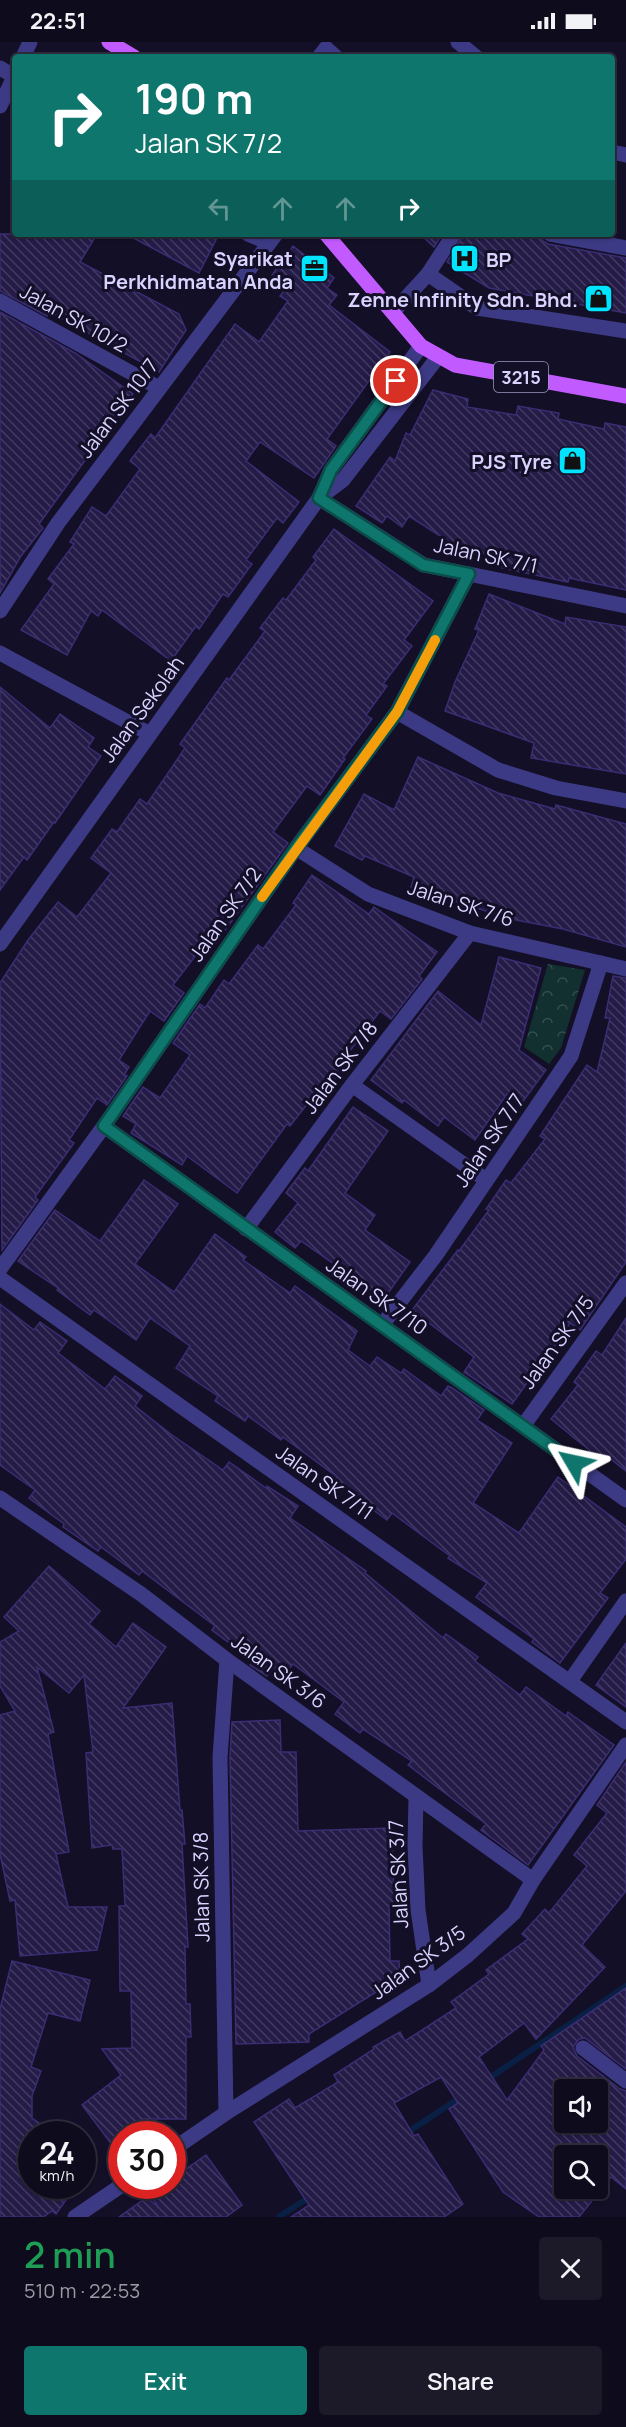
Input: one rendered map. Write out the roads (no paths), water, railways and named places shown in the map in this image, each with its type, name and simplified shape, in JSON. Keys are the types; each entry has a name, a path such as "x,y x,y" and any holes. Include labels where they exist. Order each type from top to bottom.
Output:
{"main road":[{"path":"109,42 129,54"},
{"name":"3215","path":"329,237 421,346 438,357 455,365 626,396"}],"street":[{"path":"458,42 472,54"},
{"path":"321,54 326,48 333,54"},
{"path":"0,106 12,81"},
{"path":"393,312 428,274 452,237"},
{"path":"566,237 626,248"},
{"name":"Jalan SK 10/7","path":"0,611 58,523 272,239"},
{"path":"428,274 477,308 626,331"},
{"name":"Jalan SK 10/2","path":"0,302 159,388"},
{"name":"Jalan Sekolah","path":"0,945 319,498 331,470 421,346"},
{"name":"Jalan Sekolah","path":"319,498 343,480 438,357"},
{"name":"Jalan SK 7/1","path":"319,498 423,565 626,606"},
{"name":"Jalan SK 7/2","path":"0,1269 104,1126 296,848 397,712 469,574"},
{"path":"0,653 150,734"},
{"path":"397,712 498,770 556,788 626,801"},
{"name":"Jalan SK 7/6","path":"296,848 368,894 470,933 626,969"},
{"name":"Jalan SK 7/8","path":"246,1229 352,1085 470,933"},
{"name":"Jalan SK 7/7","path":"382,1325 436,1255 571,1056 601,963"},
{"path":"352,1085 486,1180"},
{"name":"Jalan SK 7/10","path":"104,1126 626,1500"},
{"name":"Jalan SK 7/11","path":"0,1278 626,1722"},
{"name":"Jalan SK 7/5","path":"523,1426 626,1283"},
{"name":"Jalan SK 3/6","path":"0,1498 141,1594 227,1660 533,1880"},
{"path":"570,1681 626,1601"},
{"name":"Jalan SK 3/8","path":"226,2113 220,1757 227,1660"},
{"name":"Jalan SK 3/5","path":"186,2140 429,1985 468,1955 514,1914 533,1880 626,1745"},
{"name":"Jalan SK 3/7","path":"416,1797 415,1846 418,1910 429,1985"},
{"path":"583,2048 626,2081"},
{"path":"75,2217 108,2195"}],"waterway":[{"path":"485,2081 626,1986"},
{"path":"405,2134 461,2097"},
{"path":"279,2217 311,2196"}],"place":[{"name":"BP","path":"465,259"},
{"name":"Syarikat Perkhidmatan Anda","path":"314,269"},
{"name":"Zenne Infinity Sdn. Bhd.","path":"599,299"},
{"name":"PJS Tyre","path":"573,461"}]}
